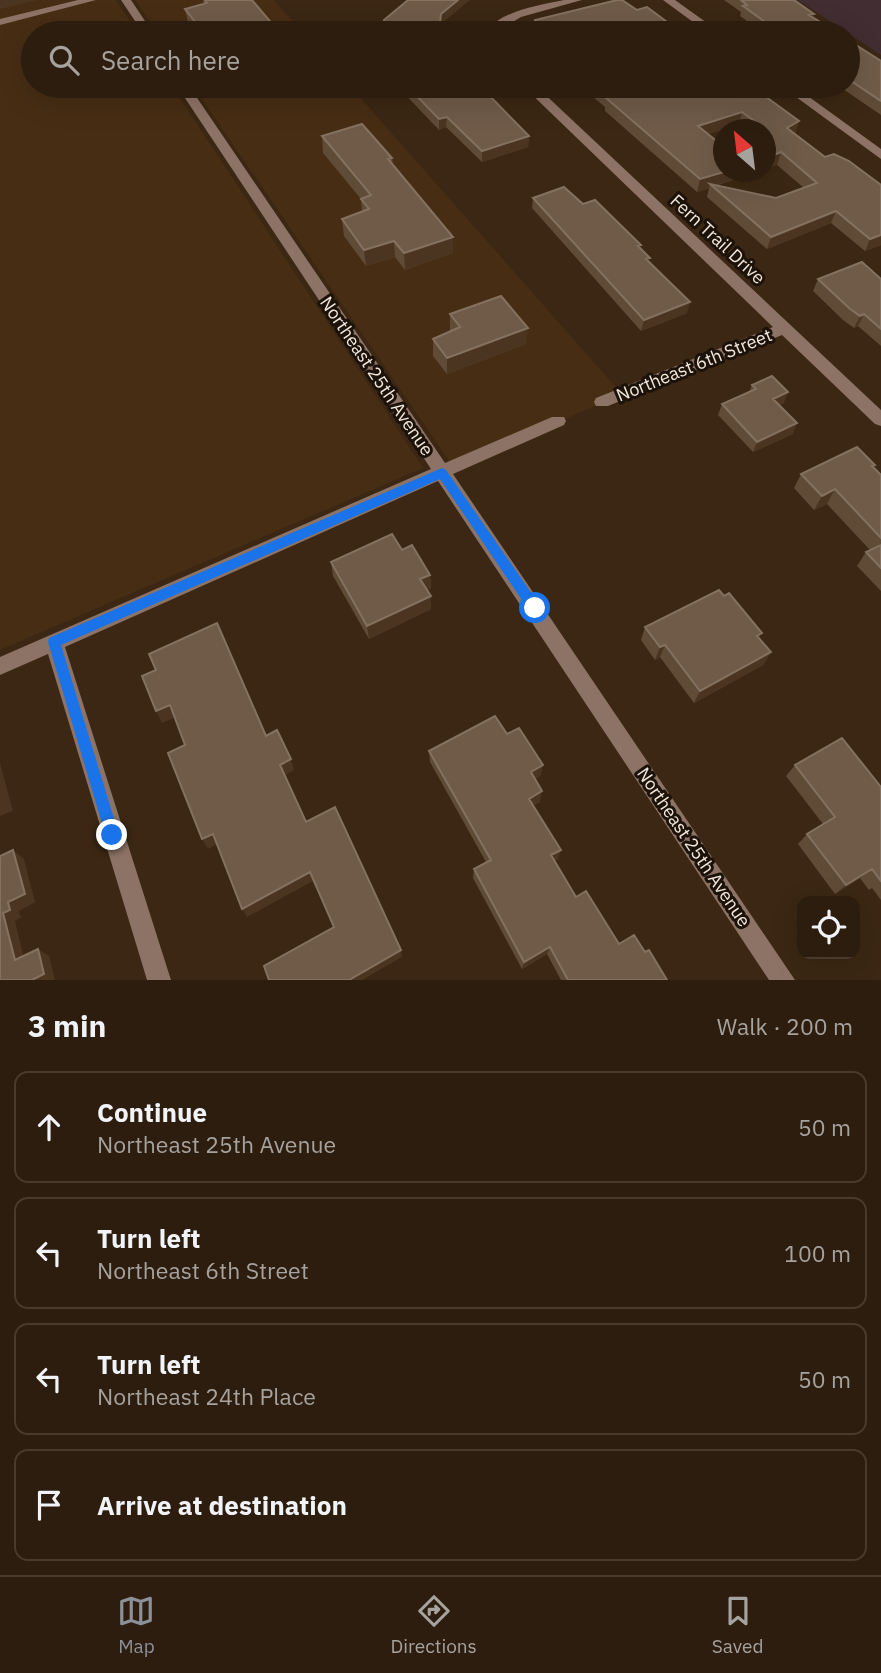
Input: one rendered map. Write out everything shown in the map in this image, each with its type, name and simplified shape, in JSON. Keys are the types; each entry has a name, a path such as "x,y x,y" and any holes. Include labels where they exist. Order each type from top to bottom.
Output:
{"street":[{"path":"0,22 92,0"},
{"path":"126,0 140,21"},
{"path":"503,21 577,0"},
{"path":"668,0 698,21"},
{"name":"Northeast 25th Avenue","path":"191,98 783,980"},
{"name":"Fern Trail Drive","path":"542,98 881,420"},
{"path":"803,98 881,155"},
{"name":"Northeast 6th Street","path":"603,402 785,328"},
{"path":"0,666 558,421"},
{"path":"54,642 159,980"}],"shaded area":[{"path":"0,0 116,0 130,21 21,21 21,98 180,98 423,468 0,650"},
{"path":"135,0 274,0 292,21 150,21"},
{"path":"798,0 881,0 881,55 860,41 860,21 830,21"},
{"path":"201,98 361,98 622,394 454,468"}],"building":[{"path":"205,0 252,0 270,21 194,21 185,9 207,3"},
{"path":"408,0 458,0 441,14 440,21 384,20"},
{"path":"622,0 637,10 647,7 666,21 535,21"},
{"path":"741,0 794,0 814,14 809,15 819,21 764,21 743,6 747,5"},
{"path":"860,48 881,61 881,101 860,87"},
{"path":"419,98 492,98 529,136 482,151 447,117 439,119"},
{"path":"606,98 767,98 799,121 787,128 825,157 834,154 849,161 881,185 881,235 870,239 836,211 771,237 710,184 776,198 817,183 781,152 776,154 776,119 752,119 742,112 713,119 698,126 713,138 713,175 700,179"},
{"path":"362,124 453,237 404,253 394,241 364,250 342,219 369,209 361,199 371,195 322,136"},
{"path":"564,187 583,204 595,200 641,245 638,246 650,258 646,259 690,302 644,320 533,198"},
{"path":"862,262 881,279 881,329 864,314 860,316 849,308 818,279"},
{"path":"501,296 528,328 447,358 433,339 460,327 450,314"},
{"path":"772,376 788,392 773,399 797,423 757,442 722,404 756,389 752,385"},
{"path":"857,447 881,475 881,538 835,489 822,496 801,474"},
{"path":"392,534 402,550 412,545 430,575 420,579 431,596 367,626 331,562"},
{"path":"881,545 881,568 866,552"},
{"path":"719,590 724,596 729,593 762,633 757,636 771,652 700,691 665,645 660,647 645,627"},
{"path":"217,623 266,736 277,730 291,759 280,765 306,822 335,807 401,950 349,980 269,980 264,966 334,927 310,872 242,909 213,834 202,839 168,753 185,745 170,705 156,711 142,676 156,670 149,654"},
{"path":"495,716 507,734 519,728 543,765 531,772 542,791 529,799 561,850 551,855 576,897 586,891 619,944 634,935 645,952 649,950 667,980 568,980 550,947 524,962 474,869 491,860 429,751"},
{"path":"842,738 881,787 881,881 872,869 846,885 807,834 835,817 795,765"},
{"path":"13,850 25,894 8,902 10,910 3,913 15,960 38,949 44,974 32,980 0,980 0,856"}],"route":[{"path":"112,835 54,642 442,473 535,608"}]}
